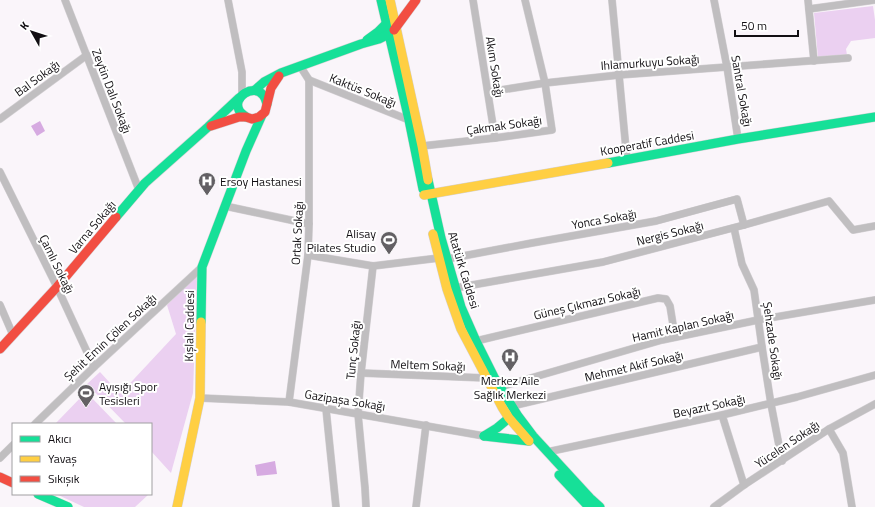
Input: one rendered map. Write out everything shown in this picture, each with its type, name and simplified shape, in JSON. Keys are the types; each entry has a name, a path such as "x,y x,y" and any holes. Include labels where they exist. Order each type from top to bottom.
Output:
{"street":[{"name":"Zeytin Dalı Sokağı","path":"65,0 139,190"},
{"path":"228,0 242,72 241,96"},
{"name":"Atatürk Caddesi","path":"381,0 387,24 393,31 422,146 427,194"},
{"name":"Atatürk Caddesi","path":"390,0 395,17 393,31 409,120 443,259 447,289 462,329 513,417 516,426 577,495 590,507"},
{"path":"361,44 378,32 411,0"},
{"path":"247,118 242,115 239,110 238,102 245,92 254,90 264,82 281,73 379,39 393,31 416,0"},
{"name":"Akım Sokağı","path":"473,0 495,138"},
{"name":"Çakmak Sokağı","path":"422,146 552,130 545,83 525,0"},
{"path":"612,0 627,160"},
{"name":"Santral Sokağı","path":"714,0 727,68 738,139"},
{"path":"808,0 814,61"},
{"path":"809,9 875,0"},
{"name":"Bal Sokağı","path":"0,119 87,55"},
{"name":"Ihlamurkuyu Sokağı","path":"488,92 545,83 619,75 848,58"},
{"path":"300,66 309,80"},
{"path":"242,72 254,90 264,96 266,104"},
{"path":"208,127 231,119 256,119 262,115 266,108 266,104 275,81 281,73"},
{"name":"Kaktüs Sokağı","path":"309,80 409,120"},
{"name":"Ortak Sokağı","path":"289,402 308,255 309,80"},
{"name":"Varna Sokağı","path":"0,349 57,287 145,183 241,96"},
{"name":"Kışlalı Caddesi","path":"177,507 200,398 202,267 246,151 262,115"},
{"name":"Kooperatif Caddesi","path":"427,194 627,160 738,139 875,117"},
{"name":"Kışlalı Caddesi","path":"246,151 250,125 247,118"},
{"name":"Çamlı Sokağı","path":"0,172 57,287 94,367"},
{"name":"Yonca Sokağı","path":"443,259 656,221 737,199 744,225"},
{"name":"Nergis Sokağı","path":"454,288 602,262 734,228 829,201 853,230 875,226"},
{"path":"225,206 309,224"},
{"name":"Şehzade Sokağı","path":"734,228 742,264 754,290 771,404 782,461"},
{"path":"308,255 373,266 443,259"},
{"name":"Atatürk Caddesi","path":"443,259 490,378 500,387 512,406 513,417 600,507"},
{"name":"Tunç Sokağı","path":"366,507 358,414 373,266"},
{"name":"Şehit Emin Çölen Sokağı","path":"36,423 202,267"},
{"name":"Güneş Çıkmazı Sokağı","path":"476,341 658,298 666,299 670,306 675,337"},
{"name":"Hamit Kaplan Sokağı","path":"500,387 675,337 758,320 875,300"},
{"path":"0,305 13,335"},
{"name":"Mehmet Akif Sokağı","path":"512,406 762,347"},
{"name":"Meltem Sokağı","path":"361,373 490,378"},
{"name":"Beyazıt Sokağı","path":"547,452 771,404 875,375"},
{"name":"Gazipaşa Sokağı","path":"200,398 289,402 484,436"},
{"name":"Yücelen Sokağı","path":"714,507 829,429 875,404"},
{"path":"326,409 336,507"},
{"path":"722,415 744,486"},
{"path":"484,436 513,417"},
{"path":"416,507 426,425"},
{"path":"484,436 502,435 511,432 516,426"},
{"path":"829,429 843,453 852,507"},
{"path":"484,436 529,441"},
{"path":"0,458 12,446"},
{"path":"0,477 12,483"},
{"path":"40,495 62,506"}],"shaded area":[{"path":"873,6 875,38 851,41 846,49 847,55 818,57 814,13"},
{"path":"40,121 45,131 37,136 31,126"},
{"path":"197,276 193,393 171,473 152,452 152,423 125,423 87,384 100,372 120,394 176,334 167,305"},
{"name":"Ayışığı Spor Tesisleri","path":"86,392 116,423 56,423"},
{"path":"275,461 277,474 257,476 255,465"},
{"path":"58,495 148,495 135,507 84,507"}],"traffic: fast":[{"path":"381,0 409,120 423,189"},
{"path":"367,40 387,23"},
{"path":"255,90 264,82 281,73 379,39 389,34"},
{"path":"246,117 241,113 238,105 241,96 245,93 254,90 259,92 264,96 267,104"},
{"path":"116,217 145,183 239,98"},
{"path":"201,322 202,267 246,151 262,115"},
{"path":"608,163 738,139 875,117"},
{"path":"428,180 441,238 461,307 494,377 518,416 533,436 600,507"},
{"path":"484,436 509,418 515,417"},
{"path":"484,436 529,441"},
{"path":"559,475 589,507"},
{"path":"40,495 68,507"}],"traffic: slow":[{"path":"390,0 428,180"},
{"path":"424,195 608,163"},
{"path":"433,234 447,289 461,329 502,407 509,418 529,441"},
{"path":"177,507 200,398 201,322"}],"traffic: jam":[{"path":"394,30 416,0"},
{"path":"211,126 239,117 252,119 259,117 265,112 271,88 279,76"},
{"path":"0,349 57,287 116,217"},
{"path":"0,477 12,483"}],"place":[{"name":"Ersoy Hastanesi","path":"207,196"},
{"name":"Alisay Pilates Studio","path":"389,255"},
{"name":"Merkez Aile Sağlık Merkezi","path":"510,372"},
{"name":"Ayışığı Spor Tesisleri","path":"86,408"}]}
